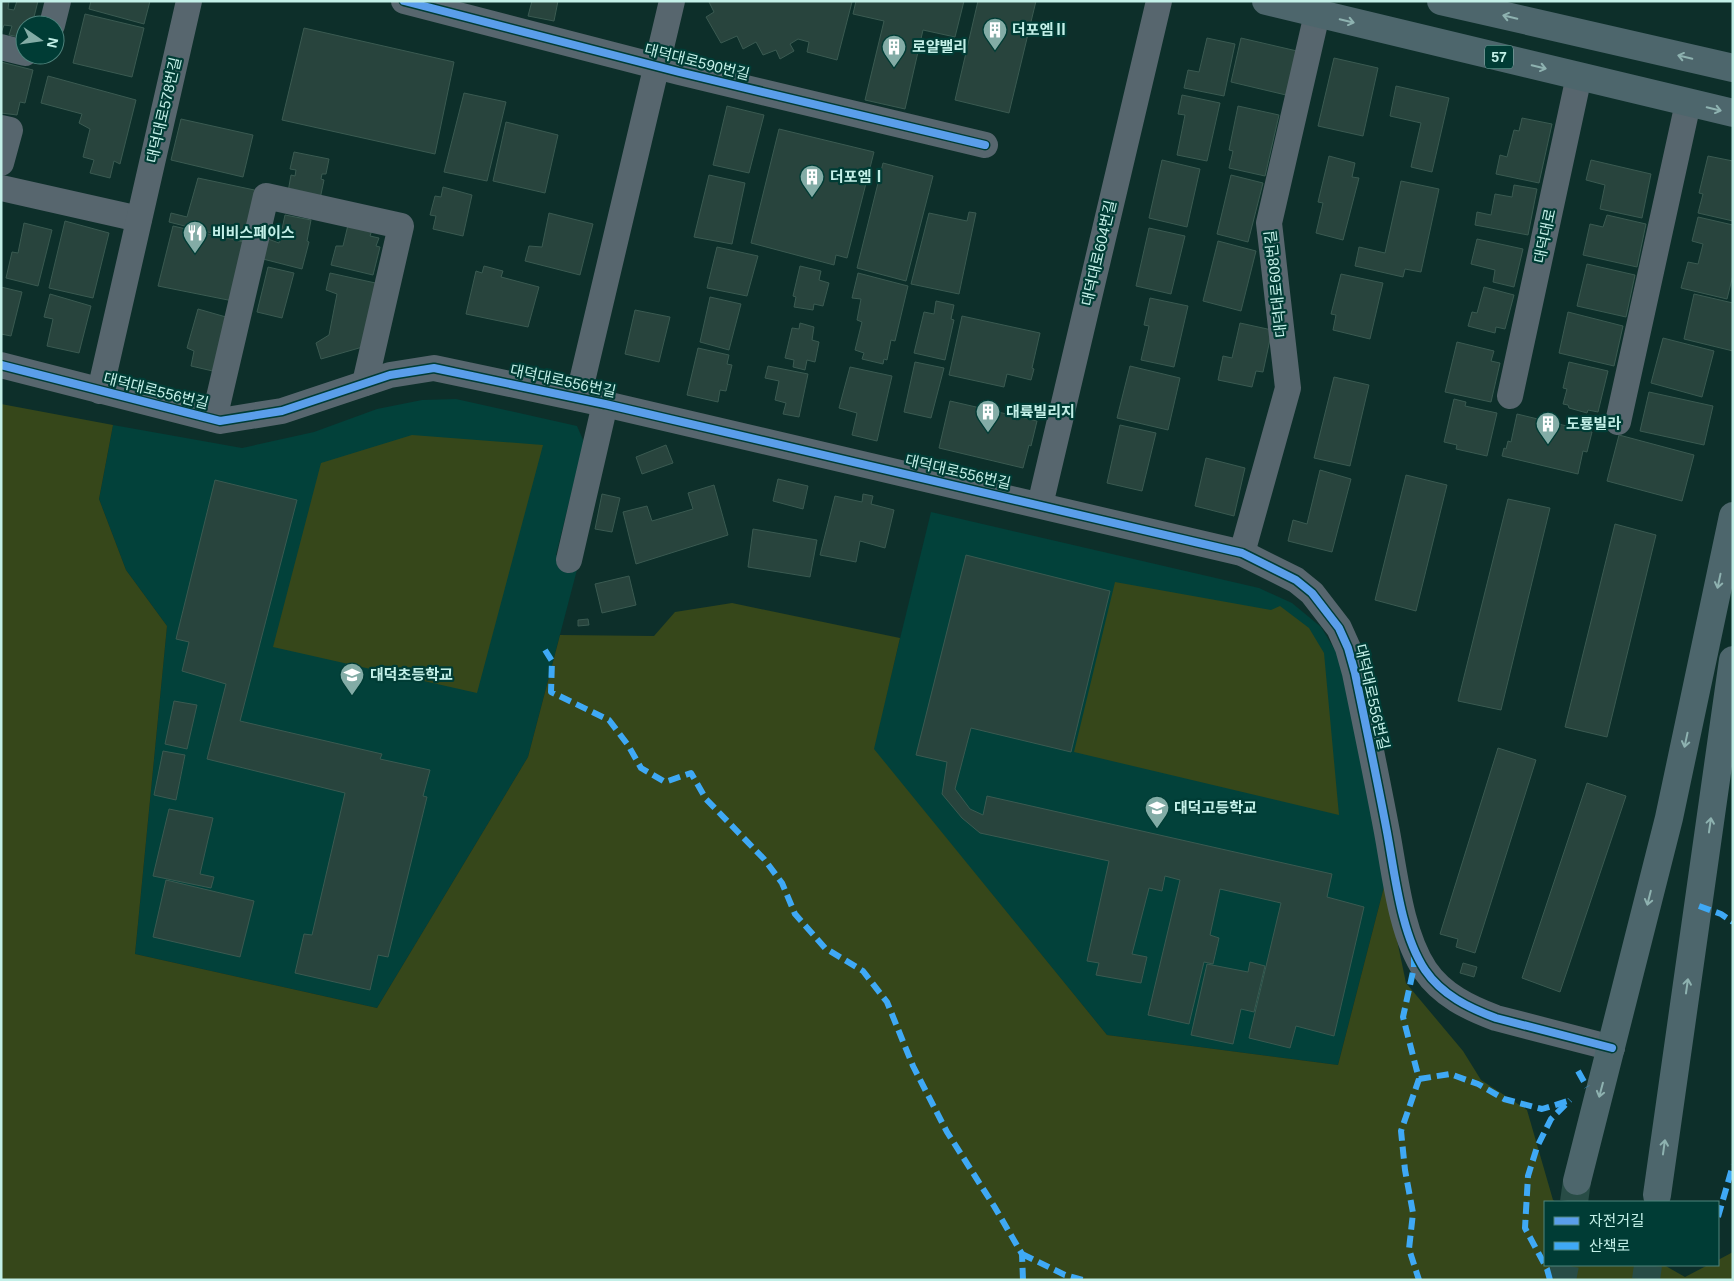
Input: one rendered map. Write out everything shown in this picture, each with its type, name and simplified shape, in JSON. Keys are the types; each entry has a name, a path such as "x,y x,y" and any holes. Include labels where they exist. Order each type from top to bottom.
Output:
{"main road":[{"name":"57","path":"1266,1 1733,113"},
{"path":"1441,1 1733,68"},
{"path":"1578,1180 1669,818 1733,516"},
{"path":"1656,1195 1733,660"}],"street":[{"path":"54,15 58,1"},
{"name":"대덕대로578번길","path":"100,391 189,1"},
{"name":"대덕대로590번길","path":"404,1 656,66 985,145"},
{"name":"대덕대로590번길","path":"578,398 672,1"},
{"name":"대덕대로604번길","path":"1040,505 1159,1"},
{"name":"대덕대로608번길","path":"1242,553 1288,388 1269,223 1317,14"},
{"path":"1,47 15,50"},
{"name":"대덕대로","path":"1510,396 1579,76"},
{"path":"1618,422 1688,102"},
{"path":"1,128 10,130 1,163"},
{"path":"1,188 139,219"},
{"path":"214,419 266,196 401,226 365,383"},
{"name":"대덕대로556번길","path":"1,366 220,421 282,411 390,375 434,368 605,404 1242,553 1296,580 1312,593 1339,628 1348,648 1355,673 1400,898 1409,934 1424,970 1440,988 1478,1011 1496,1018 1612,1048"},
{"path":"569,560 605,404"}],"shaded area":[{"name":"대덕초등학교","path":"456,399 577,426 584,442 556,555 579,562 528,757 377,1008 135,954 167,626 126,570 99,499 113,425 242,448 314,432 377,409 422,400"},
{"path":"1,404 113,425 99,499 126,570 167,626 135,954 377,1008 528,757 560,635 654,636 675,612 732,603 900,638 874,749 1107,1035 1338,1065 1385,883 1406,983 1463,1051 1481,1080 1527,1110 1554,1201 1544,1201 1544,1266 1666,1266 1685,1277 1706,1266 1719,1266 1719,1259 1733,1252 1733,1280 1,1280"},
{"path":"412,435 543,445 477,693 273,647 321,463"},
{"name":"대덕고등학교","path":"931,512 1259,588 1292,603 1321,627 1341,660 1385,883 1338,1065 1107,1035 873,749"},
{"path":"1115,582 1271,610 1280,606 1309,628 1324,653 1339,815 1074,752"}],"building":[{"path":"1,1 9,1 8,9 14,10 17,1 38,1 34,15 15,15 15,36 9,35 12,26 4,25 1,33"},
{"path":"91,1 150,1 144,24 89,9"},
{"path":"532,1 558,1 554,21 528,16"},
{"name":"로얄밸리","path":"856,1 964,1 955,37 923,30 905,109 865,100 884,21 853,14"},
{"name":"더포엠Ⅱ","path":"978,1 1036,1 1009,113 955,100"},
{"path":"709,2 852,2 837,60 807,52 809,42 798,39 790,44 794,51 780,59 776,50 763,55 756,42 743,49 737,36 721,43 706,17 714,12"},
{"path":"85,14 144,28 132,77 73,63"},
{"path":"304,28 454,62 435,154 282,120"},
{"path":"1207,38 1235,44 1224,96 1184,88 1188,70 1199,72"},
{"path":"1241,38 1297,51 1286,95 1231,82"},
{"path":"1334,58 1378,68 1363,136 1318,126"},
{"path":"1,62 33,70 25,103 20,102 17,115 1,113"},
{"path":"48,76 136,100 120,164 114,161 110,178 90,173 94,160 83,157 90,129 79,123 82,114 41,103"},
{"path":"1396,86 1449,98 1432,172 1411,167 1421,123 1390,116"},
{"path":"464,93 506,102 487,181 444,172"},
{"path":"1182,95 1220,103 1207,161 1177,155 1185,115 1178,114"},
{"path":"727,106 764,115 749,173 713,165"},
{"path":"1238,106 1279,115 1265,176 1229,168 1233,151 1229,150"},
{"path":"1522,118 1552,124 1539,183 1496,174 1500,155 1507,157 1514,130 1519,131"},
{"path":"181,119 253,135 243,177 171,160"},
{"path":"506,122 558,135 545,193 493,181"},
{"name":"더포엠Ⅰ","path":"779,129 874,152 847,258 836,255 834,265 751,243"},
{"path":"294,152 329,159 326,174 322,174 321,179 324,180 320,199 288,192 291,175 295,176 296,170 290,169"},
{"path":"1329,156 1355,163 1352,177 1359,178 1343,240 1316,233 1323,203 1318,202"},
{"path":"1708,156 1733,161 1733,221 1698,213 1703,194 1699,193"},
{"path":"1162,160 1200,169 1187,227 1149,218"},
{"path":"1591,160 1651,174 1642,218 1600,209 1605,185 1586,180"},
{"path":"883,163 933,176 906,281 857,268"},
{"path":"709,175 745,183 732,244 694,237"},
{"path":"1231,175 1263,183 1248,242 1217,234"},
{"path":"198,178 259,191 247,242 169,222 171,213 187,217"},
{"path":"1401,181 1439,189 1421,272 1405,269 1403,277 1355,266 1359,247 1385,253"},
{"path":"1514,185 1537,189 1528,235 1475,225 1477,212 1491,215 1495,194 1512,197"},
{"path":"443,187 472,195 463,236 433,229 436,216 430,215 435,196 441,197"},
{"path":"969,212 976,213 959,294 911,284 929,213 967,221"},
{"path":"549,213 593,224 580,275 525,261 529,246 542,247"},
{"path":"285,215 311,220 307,241 309,242 302,269 263,259 268,239 279,243"},
{"path":"1607,215 1646,224 1637,267 1583,255 1590,224 1603,227"},
{"path":"1698,217 1733,225 1733,275 1727,299 1681,288 1688,262 1698,264 1703,244 1692,241"},
{"path":"65,221 109,233 93,298 49,288"},
{"path":"24,223 52,230 38,286 6,278 12,252 18,253"},
{"path":"348,225 372,230 370,236 379,238 376,246 380,247 373,275 331,265 336,246 343,246"},
{"path":"173,226 248,243 233,301 158,286"},
{"path":"1149,228 1185,236 1171,294 1136,286"},
{"path":"1477,239 1523,249 1514,287 1493,282 1495,270 1471,264"},
{"path":"1218,241 1256,251 1241,311 1203,301"},
{"path":"717,247 758,256 747,296 707,288"},
{"path":"1587,264 1635,275 1626,317 1577,306"},
{"path":"484,266 503,271 501,277 539,287 528,327 466,314 476,271 482,273"},
{"path":"800,266 821,271 819,280 829,283 823,306 814,304 813,310 794,307 796,297 793,296"},
{"path":"268,267 294,273 282,318 257,312"},
{"path":"330,273 380,284 366,346 321,359 316,343 329,335 337,294 326,290"},
{"path":"858,273 908,286 895,341 891,340 887,360 884,359 883,364 862,359 864,353 855,350 862,322 857,320 861,299 852,298"},
{"path":"1341,274 1383,283 1370,339 1333,330 1336,315 1331,314"},
{"path":"1,287 22,292 11,336 1,334"},
{"path":"1484,287 1514,295 1505,329 1496,327 1495,333 1468,326 1472,312 1477,313"},
{"path":"50,294 91,306 79,353 47,346 53,319 44,317"},
{"path":"1694,294 1733,303 1733,351 1684,339"},
{"path":"710,297 741,304 729,350 700,342"},
{"path":"1150,298 1188,306 1174,367 1141,360 1149,326 1144,325"},
{"path":"936,301 954,305 951,319 954,320 945,360 914,353 924,312 934,314"},
{"path":"198,309 226,317 217,372 191,366 194,351 187,348"},
{"path":"635,310 670,317 659,362 625,354"},
{"path":"1568,312 1623,326 1614,366 1559,353"},
{"path":"962,316 1040,333 1031,380 1007,374 1004,387 949,375"},
{"path":"800,323 814,327 812,340 819,342 815,362 807,360 805,370 793,367 794,360 785,358 792,328 799,329"},
{"path":"1240,323 1272,330 1263,372 1256,371 1252,387 1218,380 1223,356 1232,358"},
{"path":"1663,338 1714,351 1702,397 1651,383"},
{"path":"1457,342 1494,351 1491,361 1500,363 1491,402 1445,392"},
{"path":"698,348 729,355 727,364 732,365 726,391 720,390 718,402 687,395"},
{"path":"915,362 944,368 931,418 904,412"},
{"path":"1569,362 1608,371 1598,412 1588,410 1587,413 1569,408 1568,405 1563,404 1567,389 1563,388"},
{"path":"768,366 808,374 799,417 783,414 786,403 775,400 779,381 765,378"},
{"path":"1130,366 1180,378 1168,430 1117,418"},
{"path":"850,367 892,376 877,441 852,435 857,413 839,408"},
{"path":"1334,377 1369,385 1350,466 1314,458"},
{"path":"1649,392 1713,406 1704,445 1640,431"},
{"path":"1454,399 1466,402 1465,406 1497,413 1487,456 1456,449 1457,445 1444,442"},
{"name":"대륙빌리지","path":"950,401 1037,421 1023,468 939,448"},
{"name":"도룡빌라","path":"1517,414 1592,432 1587,452 1583,451 1578,474 1502,456 1508,441 1511,442"},
{"path":"1120,425 1156,433 1142,491 1107,483"},
{"path":"1619,435 1694,455 1682,501 1607,481"},
{"path":"666,445 673,463 642,474 636,457"},
{"path":"1206,458 1245,468 1234,516 1195,506"},
{"path":"1320,470 1351,479 1332,552 1288,541 1293,520 1307,524"},
{"path":"1406,475 1447,485 1416,611 1375,600"},
{"path":"778,479 808,486 803,509 773,501"},
{"path":"215,480 297,500 240,721 382,754 380,759 430,770 423,796 427,797 388,957 378,955 370,990 295,973 304,934 312,935 345,793 207,759 226,684 182,671 189,642 176,639"},
{"path":"714,485 728,535 636,564 623,512 647,506 652,521 693,509 688,493"},
{"path":"602,494 620,498 612,532 595,529"},
{"path":"863,494 873,496 871,504 894,510 885,548 860,541 856,562 820,555 835,496 862,502"},
{"path":"1508,499 1550,508 1501,710 1458,701"},
{"path":"1615,524 1656,535 1607,737 1565,727"},
{"path":"753,529 817,540 810,577 748,567"},
{"path":"966,555 1110,591 1071,752 971,728 955,789 970,809 983,815 987,796 1332,874 1327,897 1364,907 1334,1036 1296,1026 1290,1048 1249,1038 1281,903 1220,889 1210,935 1219,938 1213,964 1204,962 1189,1024 1148,1015 1180,880 1165,876 1162,891 1149,888 1132,954 1147,957 1141,983 1096,975 1099,963 1087,961 1109,861 980,833 962,818 942,794 947,762 916,755"},
{"path":"629,576 636,605 602,613 595,584"},
{"path":"588,619 589,625 578,626 578,620"},
{"path":"174,701 197,705 187,749 165,744"},
{"path":"1498,748 1536,760 1475,953 1456,947 1458,939 1440,934"},
{"path":"163,751 185,755 176,800 154,795"},
{"path":"1587,783 1626,796 1560,992 1522,978"},
{"path":"169,809 213,818 200,874 214,877 211,888 153,876"},
{"path":"166,880 254,901 240,957 153,937"},
{"path":"1250,962 1265,966 1254,1012 1241,1009 1233,1044 1191,1035 1207,964 1248,972"},
{"path":"1463,963 1477,967 1474,977 1460,973"}],"tunnel":[{"path":"1574,1201 1577,1181"},
{"path":"1562,1280 1565,1266"},
{"path":"1646,1280 1648,1266"}],"marked path":[{"path":"545,650 552,661 551,692 609,720 628,745 641,768 665,782 691,773 706,799 764,859 782,883 795,914 825,948 863,971 887,1002 913,1066 947,1132 1022,1254 1023,1280"},
{"path":"1699,906 1721,914 1733,922"},
{"path":"1414,955 1414,967 1403,1017 1419,1079 1401,1131 1405,1170 1413,1213 1409,1249 1419,1280"},
{"path":"1578,1071 1587,1087"},
{"path":"1419,1079 1450,1074 1478,1084 1504,1099 1542,1109 1568,1101"},
{"path":"1544,1263 1525,1228 1528,1176 1537,1147 1551,1119 1570,1100"},
{"path":"1719,1214 1733,1165"},
{"path":"1022,1254 1065,1275 1083,1280"},
{"path":"1545,1266 1550,1280"}],"cycle path":[{"path":"404,1 679,72 985,145"},
{"path":"1,365 220,421 282,411 390,375 434,368 605,404 1242,553 1296,580 1312,593 1339,628 1348,648 1355,673 1400,904 1410,939 1425,970 1439,987 1448,994 1486,1014 1612,1048"}],"place":[{"name":"더포엠Ⅱ","path":"995,51"},
{"name":"로얄밸리","path":"894,68"},
{"name":"더포엠Ⅰ","path":"812,198"},
{"name":"비비스페이스","path":"195,254"},
{"name":"대륙빌리지","path":"988,433"},
{"name":"도룡빌라","path":"1548,445"},
{"name":"대덕초등학교","path":"352,696"},
{"name":"대덕고등학교","path":"1157,829"}]}
